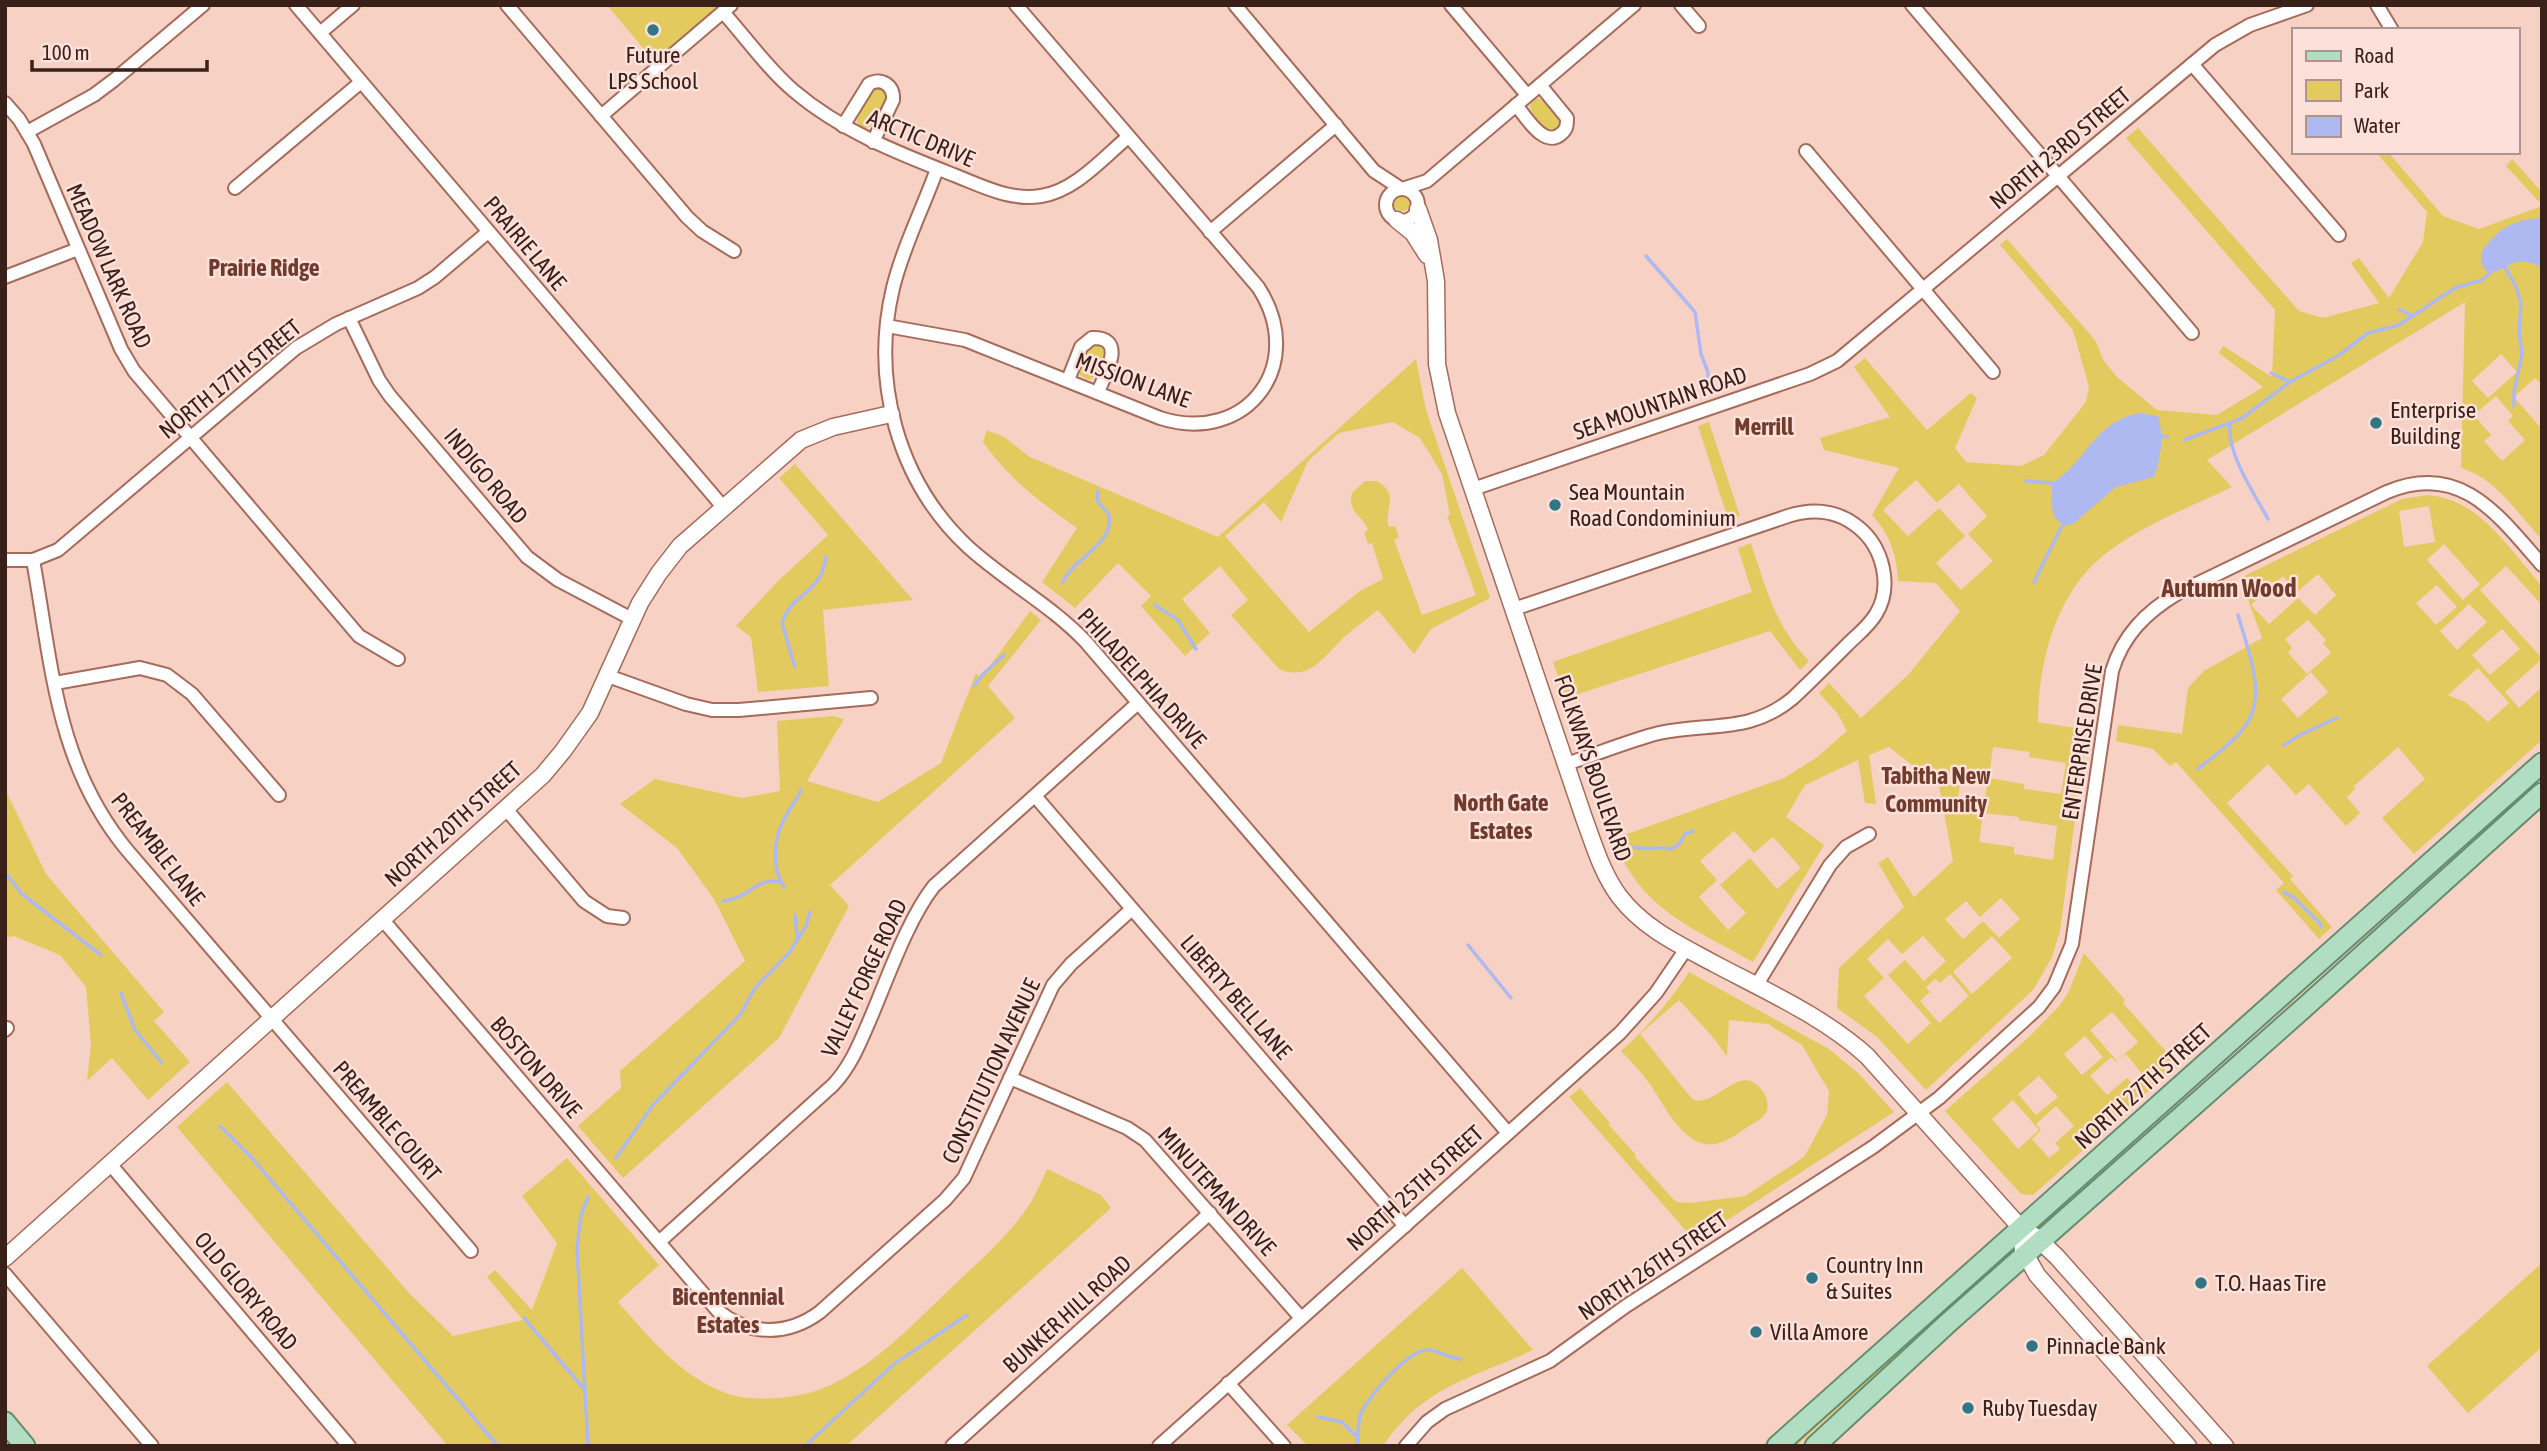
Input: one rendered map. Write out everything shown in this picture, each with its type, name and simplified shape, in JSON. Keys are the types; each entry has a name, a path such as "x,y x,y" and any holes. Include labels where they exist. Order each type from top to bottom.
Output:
{"main road":[{"name":"NORTH 27TH STREET","path":"1777,1446 2542,764"},
{"name":"NORTH 27TH STREET","path":"1815,1446 2542,793"},
{"path":"5,1422 24,1446"}],"street":[{"path":"27,132 94,95 203,5"},
{"name":"PRAIRIE LANE","path":"296,5 723,508"},
{"path":"320,33 353,5"},
{"path":"506,5 687,217 702,231 734,251"},
{"name":"MISSION LANE","path":"887,326 965,340 1172,422 1203,424 1226,419 1247,406 1269,376 1276,358 1275,321 1258,287 1016,5"},
{"path":"1235,5 1374,171 1388,212 1397,220 1410,219 1427,181"},
{"path":"1451,5 1527,95"},
{"path":"1386,203 1390,193 1427,181 1634,5"},
{"path":"1681,5 1699,26"},
{"path":"1912,5 2192,333"},
{"name":"NORTH 23RD STREET","path":"1856,348 2215,45 2241,29 2307,5"},
{"path":"2377,5 2391,28"},
{"path":"601,116 727,8"},
{"name":"ARCTIC DRIVE","path":"727,8 792,90 843,126 873,142 1001,194 1015,197 1043,196 1057,191 1077,180 1128,137"},
{"path":"2192,64 2339,235"},
{"path":"843,126 869,84 878,81 886,83 893,92 893,100 873,142"},
{"path":"235,188 361,82"},
{"path":"1516,105 1545,137 1555,138 1560,135 1567,125 1566,115 1540,85"},
{"name":"MEADOW LARK ROAD","path":"5,103 27,132 121,349 134,371 359,636 398,659"},
{"path":"1210,232 1336,125"},
{"path":"1806,151 1993,372"},
{"name":"PHILADELPHIA DRIVE","path":"937,169 897,275 887,326 886,371 891,414 901,447 917,480 954,532 982,559 1072,627 1508,1133"},
{"path":"1374,171 1414,193 1418,206"},
{"name":"FOLKWAYS BOULEVARD","path":"1418,206 1429,240 1437,292 1435,340 1439,385 1566,764 1598,856 1612,884 1625,903 1650,928 1848,1039 1875,1063 2021,1228 2041,1241 2225,1446"},
{"name":"FOLKWAYS BOULEVARD","path":"1397,220 1413,233 1433,266"},
{"name":"NORTH 17TH STREET","path":"5,561 33,560 66,544 296,348 349,318 418,288 488,232"},
{"path":"5,277 78,249"},
{"name":"INDIGO ROAD","path":"349,318 379,380 390,396 527,557 558,580 632,619"},
{"path":"1068,380 1083,344 1092,338 1103,339 1111,346 1112,355 1098,391"},
{"name":"SEA MOUNTAIN ROAD","path":"1473,489 1810,374 1831,365 1856,348"},
{"name":"NORTH 20TH STREET","path":"5,1258 536,782 563,751 590,713 632,619 654,580 690,537 801,439 825,430 891,414"},
{"name":"ENTERPRISE DRIVE","path":"1920,1113 2028,1018 2057,982 2074,935 2109,681 2122,647 2145,616 2178,593 2387,492 2418,483 2449,486 2482,501 2542,565"},
{"path":"1514,609 1798,513 1824,511 1850,520 1867,535 1877,549 1884,583 1875,615 1780,709 1744,724 1652,735 1566,764"},
{"name":"PREAMBLE LANE","path":"33,560 61,719 71,751 96,807 111,830 271,1018"},
{"path":"55,683 140,668 167,675 192,694 278,795"},
{"path":"608,676 686,704 712,709 739,710 871,698"},
{"name":"VALLEY FORGE ROAD","path":"659,1242 841,1076 859,1046 925,898 937,883 1138,703"},
{"name":"LIBERTY BELL LANE","path":"1035,796 1405,1226"},
{"path":"506,809 584,901 607,916 623,918"},
{"path":"1756,986 1830,865 1846,847 1869,834"},
{"name":"CONSTITUTION AVENUE","path":"659,1242 718,1311 734,1322 767,1331 780,1330 802,1324 820,1312 952,1193 969,1172 1043,1004 1058,978 1132,909"},
{"name":"BOSTON DRIVE","path":"382,919 659,1242"},
{"name":"NORTH 25TH STREET","path":"1159,1446 1635,1018 1661,987 1686,949"},
{"name":"PREAMBLE COURT","path":"271,1018 471,1251"},
{"name":"MINUTEMAN DRIVE","path":"1010,1078 1138,1135 1156,1150 1301,1318"},
{"name":"NORTH 26TH STREET","path":"1406,1446 1427,1422 1445,1409 1526,1374 1560,1355 1618,1311 1873,1147 1920,1113"},
{"name":"OLD GLORY ROAD","path":"110,1164 349,1446"},
{"name":"BUNKER HILL ROAD","path":"952,1446 1210,1213"},
{"path":"2021,1228 2025,1255 2037,1275 2189,1446"},
{"path":"5,1274 152,1446"},
{"path":"1228,1383 1284,1446"},
{"path":"5,1434 24,1446"}],"green space":[{"name":"Future LPS School","path":"607,5 720,5 654,61"},
{"path":"877,88 884,90 886,99 873,125 863,129 857,120 870,93"},
{"path":"1536,98 1544,101 1555,112 1559,125 1554,130 1542,124 1532,113 1530,104"},
{"path":"2138,128 2299,311 2323,318 2379,303 2351,263 2359,258 2389,298 2423,242 2427,212 2378,154 2390,154 2443,216 2479,229 2542,206 2542,385 2535,378 2514,397 2540,427 2542,426 2542,540 2496,488 2474,473 2461,468 2465,302 2207,460 2232,487 2162,520 2111,549 2082,577 2059,614 2045,657 2038,722 2087,730 2060,931 2052,957 2034,989 1926,1090 1877,1037 1837,1008 1839,968 1904,907 1878,863 1888,857 1914,897 1953,861 1939,786 1889,747 1869,755 1876,804 1865,803 1858,760 1805,785 1786,817 1824,845 1753,962 1670,914 1638,884 1613,839 1784,778 1816,758 1847,731 1838,714 1819,693 1829,683 1861,718 1908,675 1960,611 1936,583 1898,581 1891,546 1884,530 1872,515 1899,468 1824,450 1820,438 1890,417 1854,367 1865,358 1927,430 1971,393 1977,398 1955,448 1966,462 2021,466 2044,455 2086,402 2089,387 2073,330 2000,245 2007,239 2095,340 2104,361 2117,377 2157,410 2217,415 2263,387 2219,353 2223,346 2272,377 2275,310 2126,138","holes":["2501,354 2517,372 2488,398 2472,381","2496,396 2513,416 2508,421 2525,440 2502,461 2484,441 2491,435 2474,415","1916,480 1937,503 1959,484 1987,516 1968,534 1993,561 1961,590 1936,563 1965,536 1939,508 1908,536 1883,510","1993,747 2030,752 2029,757 2066,763 2061,794 2024,789 2024,784 1989,778","1962,774 1988,778 1983,812 1956,808","1983,813 2019,817 2019,820 2057,826 2053,860 2014,854 2014,847 1979,842","1734,831 1754,853 1773,837 1801,868 1777,889 1750,858 1720,885 1746,913 1728,930 1699,897 1717,880 1700,861","2001,898 2020,919 1999,938 1983,921 1963,939 1945,919 1966,901 1980,917","1923,936 1946,961 1924,981 1905,960 1888,975 1931,1023 1908,1044 1864,996 1884,978 1867,959 1888,939 1902,954","1992,936 2012,958 1972,994 1953,972","1950,974 1969,996 1939,1023 1920,1001 1930,992 1926,987 1935,979 1940,983"]},
{"path":"2512,159 2542,192 2542,205 2506,166"},
{"path":"1398,193 1406,193 1411,202 1409,209 1398,211 1393,206 1393,198"},
{"path":"1097,344 1103,348 1102,362 1095,375 1088,380 1080,375 1081,366 1086,352"},
{"path":"1416,359 1426,410 1490,598 1431,629 1414,654 1378,610 1343,638 1315,666 1299,672 1290,672 1279,669 1231,615 1248,600 1220,566 1182,599 1210,633 1185,656 1141,606 1151,596 1118,563 1075,608 1042,582 1077,528 1038,499 1004,468 983,442 987,430 1004,437 1030,457 1218,537","holes":["1393,422 1420,438 1442,474 1450,515 1447,516 1476,595 1422,615 1394,540 1399,537 1395,526 1389,527 1388,491 1377,481 1365,481 1352,493 1351,500 1354,510 1366,525 1368,530 1364,532 1368,544 1372,543 1383,579 1360,591 1309,632 1225,536 1264,502 1281,522 1308,461 1339,433"]},
{"path":"1709,422 1740,516 1728,519 1698,426"},
{"path":"795,464 913,600 823,610 829,686 758,692 751,637 736,626 779,580 828,535 779,478"},
{"path":"2428,495 2463,506 2493,528 2542,586 2542,605 2506,566 2480,590 2539,655 2542,654 2542,659 2505,692 2519,708 2542,687 2542,740 2414,854 2382,818 2425,779 2398,747 2354,786 2355,789 2347,797 2360,813 2346,826 2309,784 2296,795 2268,764 2227,803 2293,876 2290,879 2332,927 2319,939 2276,890 2284,883 2176,762 2170,766 2153,749 2116,741 2118,725 2182,734 2188,688 2204,671 2262,638 2240,578 2402,499","holes":["2429,506 2435,542 2404,547 2399,511","2444,544 2480,584 2463,600 2427,560","2318,574 2336,595 2315,615 2298,598 2269,624 2251,605 2283,576 2297,592","2437,585 2457,607 2436,625 2416,603","2469,604 2487,622 2457,650 2440,631","2308,620 2326,640 2323,643 2331,653 2307,674 2288,653 2292,648 2285,639","2502,629 2520,649 2490,675 2472,655","2478,668 2509,703 2488,722 2465,702 2448,695","2311,672 2328,692 2298,718 2281,699"]},
{"path":"1751,543 1780,620 1797,648 1809,661 1800,670 1770,631 1566,698 1553,662 1752,592 1738,548"},
{"path":"1030,611 1041,620 988,686 1015,718 830,885 849,906 779,1038 623,1178 578,1126 621,1088 620,1071 745,961 714,899 677,848 620,804 655,779 742,798 780,791 777,721 833,716 844,719 807,781 878,802 941,763 976,673 981,678"},
{"path":"5,789 46,874 164,1012 154,1021 190,1062 148,1100 112,1058 87,1081 91,1044 86,987 60,955 14,936 5,938"},
{"path":"2084,953 2125,1000 2123,1003 2178,1065 2033,1195 2021,1194 1945,1111 2030,1036 2060,1005 2069,991","holes":["2112,1012 2138,1042 2117,1061 2090,1030","2085,1036 2103,1057 2082,1075 2064,1054","2126,1054 2143,1075 2133,1084 2127,1078 2107,1095 2090,1076 2111,1057 2116,1062","2039,1076 2058,1097 2036,1115 2018,1094","2013,1100 2039,1130 2018,1149 1992,1119","2056,1106 2074,1126 2055,1143 2060,1149 2049,1158 2032,1139 2041,1130 2036,1124"]},
{"path":"1689,972 1829,1049 1859,1074 1894,1112 1695,1241 1569,1097 1580,1088 1635,1157 1676,1202 1690,1203 1745,1196 1804,1157 1827,1115 1829,1091 1802,1045 1768,1024 1729,1020 1727,1056 1679,1000 1640,1034 1685,1090 1694,1100 1703,1100 1745,1080 1753,1082 1761,1089 1767,1103 1766,1113 1762,1117 1717,1144 1703,1144 1688,1136 1675,1123 1643,1075 1621,1051 1658,1014"},
{"path":"227,1082 409,1293 453,1336 523,1320 487,1277 495,1270 532,1310 557,1243 522,1196 567,1158 659,1265 618,1302 683,1369 714,1388 742,1397 777,1398 812,1392 840,1380 874,1358 1004,1237 1031,1202 1047,1169 1101,1195 1111,1208 846,1446 448,1446 177,1127"},
{"path":"2542,1263 2542,1347 2468,1413 2427,1366"},
{"path":"1462,1268 1533,1350 1469,1377 1433,1396 1415,1409 1383,1446 1308,1446 1287,1425"},
{"path":"1923,1327 1894,1358 1796,1446 1787,1446"}],"water":[{"path":"2542,218 2542,268 2522,262 2498,271 2485,270 2481,262 2481,252 2495,236 2514,223"},
{"path":"2139,413 2158,416 2160,423 2161,447 2154,477 2116,487 2073,524 2066,526 2060,523 2052,508 2052,483 2111,425"}],"waterway":[{"path":"1646,256 1695,312 1701,354 1708,379"},
{"path":"2505,267 2521,303 2519,332 2522,354 2514,392 2514,406"},
{"path":"2184,440 2241,419 2290,382 2338,356 2368,333 2399,325 2455,288 2482,280 2491,272"},
{"path":"2399,309 2412,316"},
{"path":"2271,373 2290,382"},
{"path":"2230,425 2237,461 2268,519"},
{"path":"2162,436 2167,437"},
{"path":"2026,481 2052,483"},
{"path":"1062,583 1106,534 1109,515 1097,500 1098,491"},
{"path":"2034,582 2062,526"},
{"path":"795,667 782,623 792,605 818,579 826,557"},
{"path":"1155,605 1178,620 1196,649"},
{"path":"2198,769 2238,735 2251,716 2255,703 2251,658 2238,615"},
{"path":"974,686 1004,655"},
{"path":"2284,745 2337,718"},
{"path":"784,887 777,869 775,850 779,831 801,790"},
{"path":"1634,847 1672,849 1681,842 1685,834 1693,831"},
{"path":"5,872 22,894 101,955"},
{"path":"723,901 739,896 758,885 771,881 779,882"},
{"path":"2284,892 2294,898 2321,927"},
{"path":"616,1158 653,1105 740,1015 755,988 789,953 806,926 810,912"},
{"path":"795,915 797,937"},
{"path":"1468,945 1511,998"},
{"path":"121,993 135,1030 162,1063"},
{"path":"220,1126 252,1158 498,1446"},
{"path":"588,1197 581,1215 577,1247 588,1446"},
{"path":"805,1446 894,1364 967,1315"},
{"path":"524,1318 584,1389"},
{"path":"1357,1446 1361,1413 1381,1385 1401,1365 1421,1351 1429,1350 1461,1359"},
{"path":"1318,1417 1342,1422 1357,1437"}],"place":[{"name":"Future LPS School","path":"653,30"},
{"name":"Enterprise Building","path":"2376,423"},
{"name":"Sea Mountain Road Condominium","path":"1555,505"},
{"name":"Country Inn & Suites","path":"1812,1278"},
{"name":"T.O. Haas Tire","path":"2201,1283"},
{"name":"Villa Amore","path":"1756,1332"},
{"name":"Pinnacle Bank","path":"2032,1346"},
{"name":"Ruby Tuesday","path":"1968,1408"}],"district":[{"name":"Prairie Ridge","path":"264,267"},
{"name":"Merrill","path":"1764,426"},
{"name":"Autumn Wood","path":"2229,588"},
{"name":"Tabitha New Community","path":"1936,789"},
{"name":"North Gate Estates","path":"1501,816"},
{"name":"Bicentennial Estates","path":"728,1310"}]}
